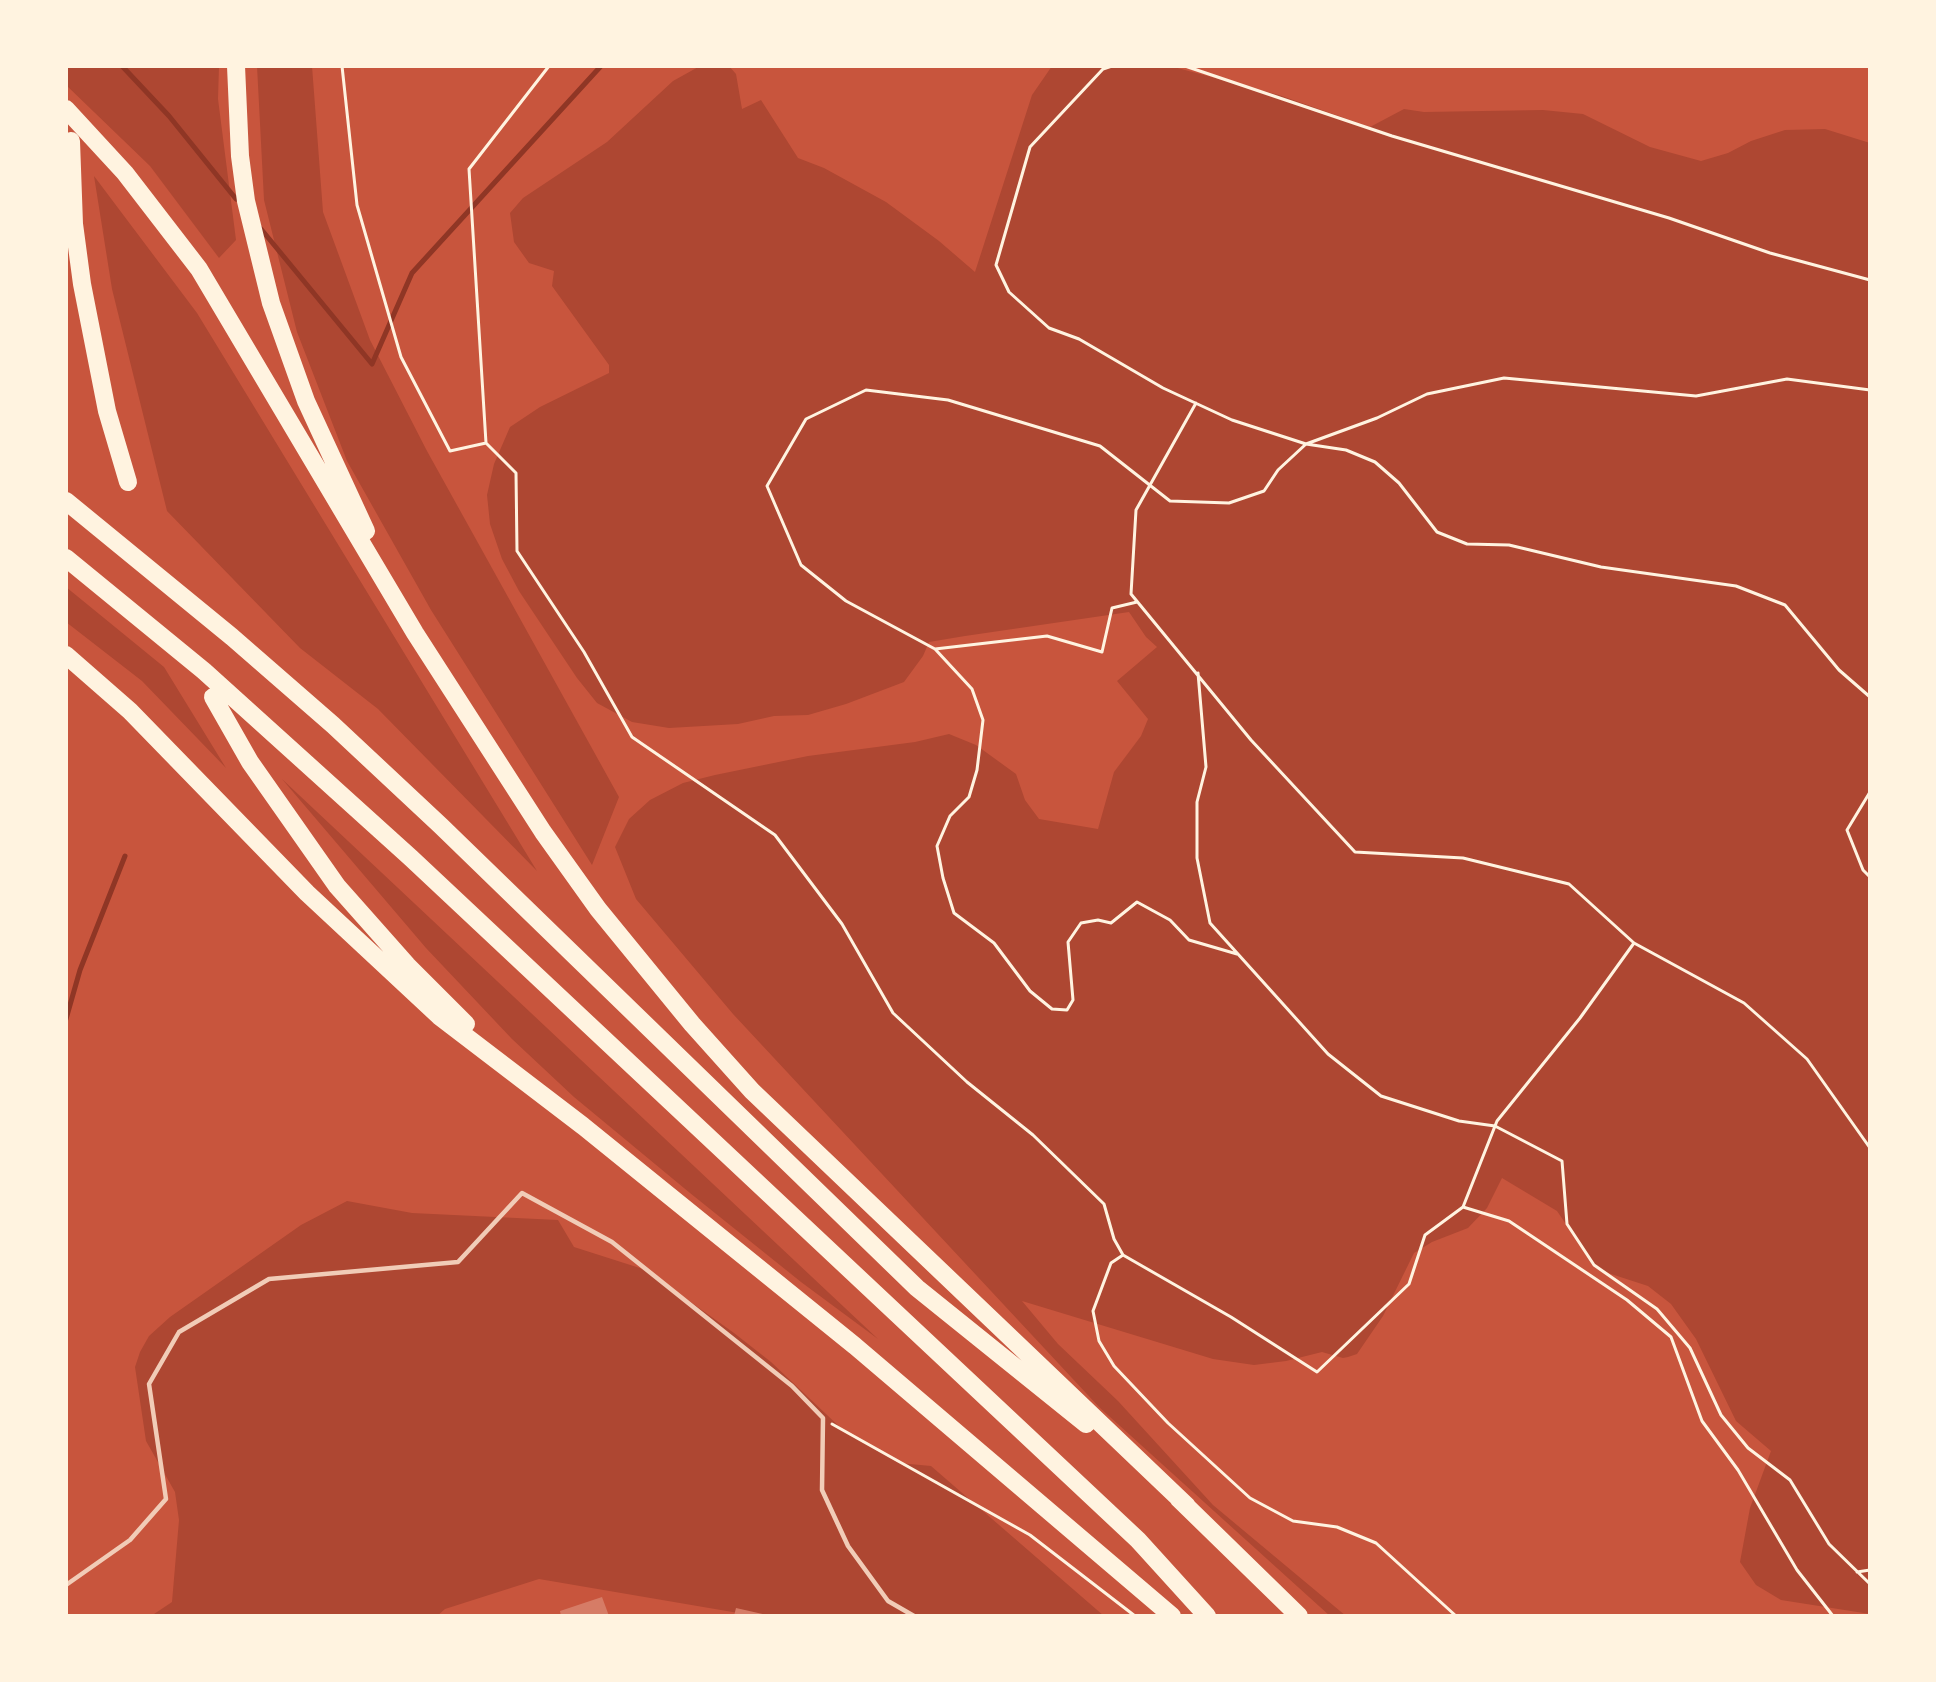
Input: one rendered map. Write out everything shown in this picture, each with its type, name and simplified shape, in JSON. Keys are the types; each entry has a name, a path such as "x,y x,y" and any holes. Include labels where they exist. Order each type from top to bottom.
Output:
{"highway":[{"path":"236,66 240,156 246,201 271,303 310,410 415,633"},
{"path":"66,109 125,173 199,269 415,633 564,861 598,909 692,1024 752,1091 1187,1506 1299,1616"},
{"path":"71,141 74,224 81,285 107,411 128,482"},
{"path":"66,501 232,638 341,733 441,826 917,1288 1187,1506"},
{"path":"66,558 204,671 303,758 1138,1540 1207,1616"},
{"path":"66,655 167,747 307,893 439,1016 583,1126 855,1346 1172,1616"},
{"path":"213,697 250,762 310,850 367,921 478,1036 583,1126"}],"lane":[{"path":"66,1585 130,1540 166,1499 149,1384 179,1332 269,1279 458,1262 522,1193 612,1242 792,1386 823,1418 822,1490 849,1545 888,1600 914,1616"}],"path":[{"path":"342,66 357,205 401,357 450,451 486,443"},
{"path":"549,66 469,169 486,443 516,473 517,551 584,652 632,737 775,835 842,924 893,1013 967,1082 1033,1135 1104,1204 1114,1239 1123,1255 1232,1317 1317,1372 1409,1284 1425,1235 1463,1208 1497,1120 1580,1018 1634,942"},
{"path":"1112,66 1103,69 1030,147 996,265 1009,292 1049,328 1079,339 1163,388 1232,420 1306,444 1346,450 1375,462 1399,483 1437,532 1467,544 1509,545 1600,567 1736,586 1785,605 1839,670 1870,697"},
{"path":"1185,66 1392,136 1669,218 1770,253 1870,280"},
{"path":"1237,954 1189,940 1170,921 1137,902 1111,923 1098,920 1081,923 1068,942 1073,1000 1066,1010 1052,1009 1030,991 994,943 954,913 942,878 937,846 950,816 969,797 977,770 983,720 972,689 935,649 846,601 801,565 768,486 806,419 866,390 948,400 1100,446 1170,501 1229,503 1264,491 1278,470 1306,444 1377,418 1427,394 1504,378 1696,396 1787,379 1870,390"},
{"path":"1196,403 1136,510 1131,594 1251,740 1355,852 1463,858 1569,884 1634,942 1744,1003 1807,1059 1870,1148"},
{"path":"935,649 1047,636 1102,652 1112,608 1138,602"},
{"path":"1198,673 1206,767 1197,802 1197,858 1210,923 1329,1054 1381,1096 1458,1121 1495,1126 1562,1161 1567,1224 1594,1265 1657,1310 1690,1348 1721,1415 1748,1448 1790,1480 1829,1544 1870,1584"},
{"path":"1870,792 1847,830 1863,870 1870,877"},
{"path":"1463,1208 1509,1221 1627,1300 1671,1337 1702,1421 1738,1470 1797,1570 1833,1616"},
{"path":"1123,1255 1112,1263 1093,1311 1099,1341 1114,1366 1168,1423 1250,1498 1293,1521 1337,1527 1376,1543 1456,1616"},
{"path":"823,1418 1030,1534 1135,1616"},
{"path":"1857,1572 1870,1570"}],"shaded area":[{"path":"66,66 219,66 218,99 236,240 219,258 150,166 66,85"},
{"path":"257,66 312,66 323,212 370,340 427,451 619,797 592,865 431,610 347,461 297,332 264,200"},
{"path":"700,66 729,66 736,74 742,109 761,100 798,158 824,168 886,202 939,241 975,272 1032,95 1052,66 1170,66 1279,95 1370,127 1404,109 1424,112 1543,110 1583,114 1650,147 1701,161 1728,153 1751,141 1785,130 1825,129 1870,143 1870,1614 1781,1600 1756,1585 1740,1562 1750,1508 1771,1451 1736,1421 1696,1339 1671,1304 1648,1286 1608,1273 1594,1265 1557,1211 1502,1178 1487,1208 1468,1228 1432,1242 1414,1253 1383,1316 1357,1354 1348,1357 1343,1358 1322,1352 1286,1361 1254,1365 1213,1359 1022,1301 1058,1344 1118,1401 1213,1505 1346,1616 1330,1616 1099,1407 733,1014 636,899 615,847 629,819 650,800 683,783 715,775 808,756 915,742 949,734 976,745 1016,774 1025,800 1039,819 1098,829 1114,772 1141,736 1148,719 1117,681 1157,647 1146,637 1129,612 965,636 929,642 923,656 904,682 846,704 808,715 774,716 738,724 669,728 632,722 597,703 577,678 519,591 502,559 490,524 487,495 494,464 510,427 540,407 609,373 609,365 552,286 554,271 529,263 514,242 510,213 523,198 607,142 673,81"},
{"path":"94,176 197,313 537,871 378,709 300,648 167,511 112,289"},
{"path":"66,587 164,667 226,768 142,681 66,622"},
{"path":"282,779 878,1339 801,1282 690,1193 574,1097 512,1039 426,948"},
{"path":"347,1201 412,1213 558,1220 574,1247 646,1270 734,1333 771,1362 845,1432 899,1463 931,1466 1104,1616 756,1616 539,1579 445,1609 437,1616 151,1616 172,1602 179,1520 175,1492 146,1441 135,1367 140,1352 149,1336 170,1317 301,1225"}],"building":[{"path":"602,1597 609,1616 561,1616 560,1611"},
{"path":"736,1608 767,1615 767,1616 734,1616"}],"waterway":[{"path":"122,66 169,116 236,199"},
{"path":"261,229 372,364 412,273 601,66"},
{"path":"66,1019 80,970 125,856"}]}
